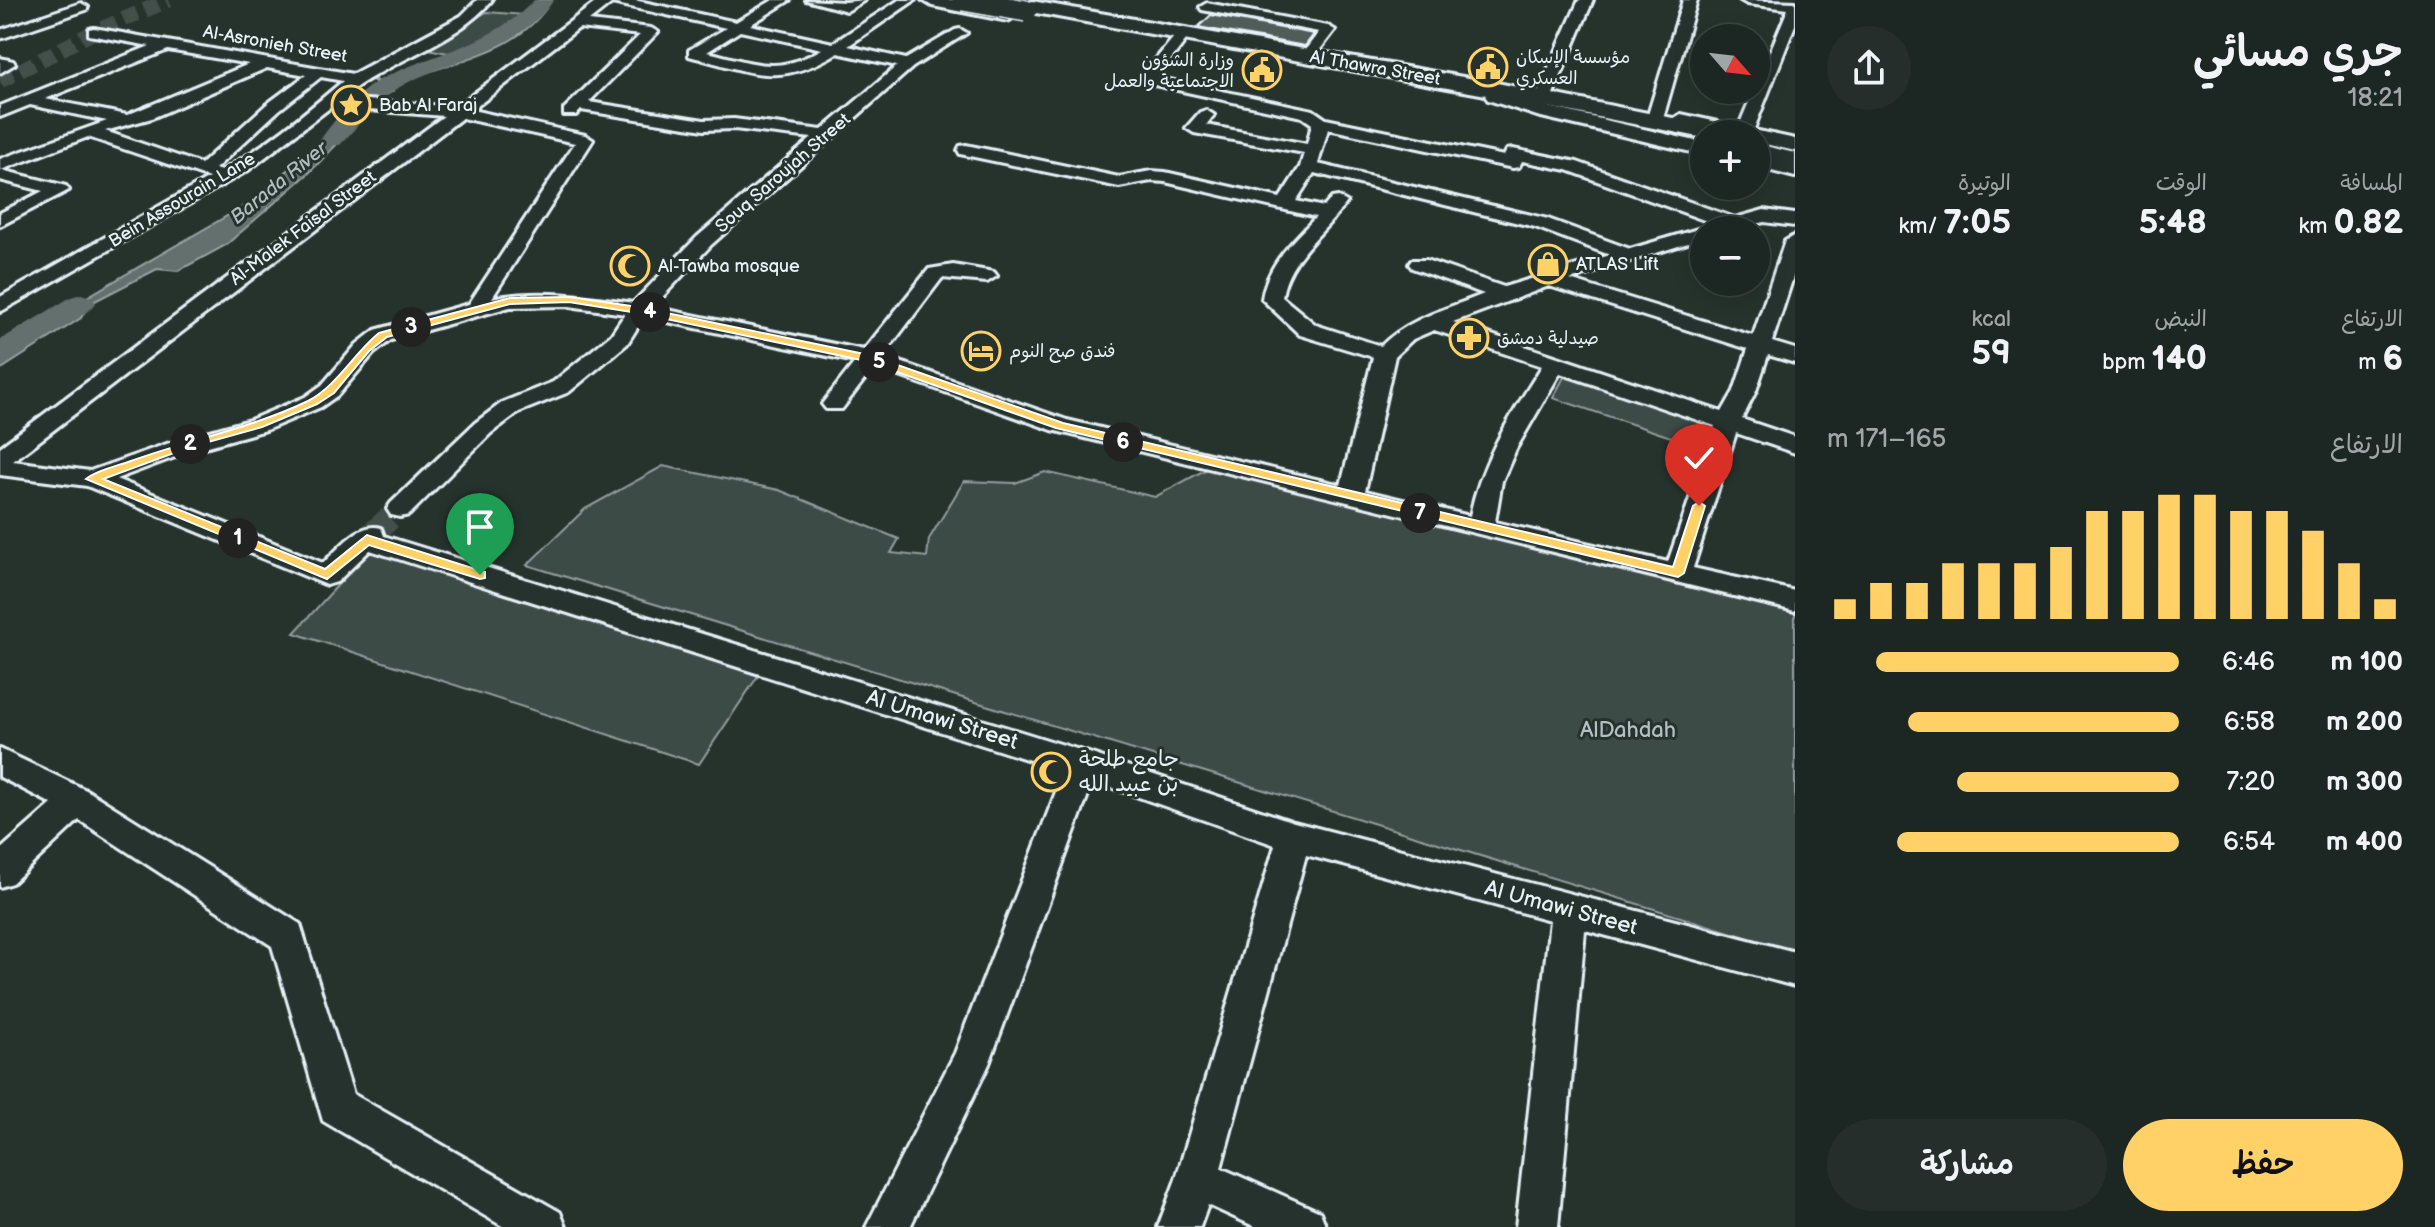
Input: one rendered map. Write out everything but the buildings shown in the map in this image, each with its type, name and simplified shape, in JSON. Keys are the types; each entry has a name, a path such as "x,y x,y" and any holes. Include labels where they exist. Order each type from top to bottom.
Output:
{"highway":[{"path":"932,0 1029,5 1133,35 1178,37"},
{"path":"991,0 1156,24 1178,37"},
{"name":"Al Thawra Street","path":"1178,37 1307,57 1690,129"},
{"name":"Al Thawra Street","path":"1178,37 1496,93 1690,136"},
{"path":"1770,146 1795,151"},
{"path":"1770,154 1795,160"}],"main road":[{"path":"1496,93 1545,94 1690,122"},
{"path":"1496,93 1544,112 1690,146"},
{"path":"1770,139 1795,145"},
{"path":"1770,165 1795,171"}],"street":[{"path":"0,35 85,9 63,0"},
{"name":"Bein Assourain Lane","path":"0,306 223,178 301,125 355,79 466,19 485,0"},
{"name":"Al-Malek Faisal Street","path":"0,459 608,0"},
{"path":"616,0 838,46 854,54 908,64"},
{"path":"783,0 736,25 694,53 781,73 838,46 908,0"},
{"path":"813,0 847,7 858,0"},
{"path":"1545,94 1586,0"},
{"path":"1656,115 1690,0"},
{"path":"1747,0 1795,7 1751,120"},
{"path":"1307,57 1328,30 1209,3 1178,37 1151,75 1155,81 1307,113 1321,123 1513,163 1513,154 1571,166 1711,216"},
{"path":"551,131 651,32 579,24"},
{"name":"Al-Asronieh Street","path":"94,32 355,79"},
{"name":"Souq Saroujah Street","path":"400,509 511,407 561,387 619,339 638,310 704,241 738,215 801,155 908,64 960,33"},
{"path":"0,112 167,45"},
{"path":"0,165 88,131 146,115 265,63"},
{"path":"203,171 273,107 319,72"},
{"path":"424,109 513,73"},
{"path":"28,100 128,120"},
{"path":"325,102 458,112 585,140 476,308"},
{"path":"578,105 704,125 734,124 826,135"},
{"path":"1206,115 1194,128 1311,159 1354,178 1541,223 1619,257"},
{"path":"1285,204 1311,159 1321,123"},
{"path":"88,131 223,178"},
{"path":"966,150 1114,181 1165,177 1329,214"},
{"path":"0,175 60,190 0,220"},
{"path":"1354,178 1329,214 1281,269 1272,286 1272,299 1308,330 1385,354"},
{"path":"1770,216 1795,220"},
{"path":"1351,496 1385,354 1405,334 1430,321 1546,279 1690,236"},
{"path":"1678,573 1728,423 1745,391 1795,241"},
{"path":"1419,264 1503,294"},
{"path":"834,404 936,273 953,271 987,276"},
{"path":"1546,279 1795,356"},
{"path":"0,467 92,479 186,445 258,425 313,402 330,390 365,349 383,335 510,301 569,300 638,310 869,358 1060,425 1795,601"},
{"path":"1430,321 1795,445"},
{"path":"1481,528 1490,481 1554,364"},
{"name":"Al Umawi Street","path":"92,479 327,575 370,537 1083,764 1294,837 1795,969"},
{"path":"0,762 77,801 287,936 337,1107 545,1227"},
{"path":"887,1227 970,1064 1083,764"},
{"path":"0,872 77,801"},
{"path":"1179,1227 1197,1179 1294,837"},
{"path":"1537,1227 1569,910"},
{"path":"1197,1179 1305,1227"}],"green space":[{"path":"487,12 525,15 503,35 475,50 456,54 423,48"},
{"path":"1564,377 1704,422 1695,445 1553,398"},
{"name":"AlDahdah","path":"1214,465 1795,601 1795,952 527,565 585,509 663,466 779,490 899,539 891,553 927,557 929,539 964,481 1015,483 1045,472 1155,497"},
{"path":"368,552 766,664 699,764 294,633"}],"water":[{"path":"538,0 552,0 537,19 500,46 414,77 392,87 393,91 383,97 365,96 382,81 482,49 531,17 532,7"},
{"path":"351,111 368,112 308,174 226,245 178,271 157,269 89,304 81,318 0,370 0,353 47,320 251,202 345,121"}],"waterway":[{"name":"Barada River","path":"332,140 382,88 492,42 529,17 544,0"},
{"path":"377,73 371,78 379,84"},
{"name":"Barada River","path":"0,353 81,303"}],"tunnel":[{"path":"0,81 94,32 169,0"},
{"path":"372,534 400,509"}],"place":[{"name":"مؤسسة الإسكان العسكري","path":"1488,67"},
{"name":"وزارة الشؤون الاجتماعية والعمل","path":"1262,70"},
{"name":"Bab Al Faraj","path":"351,105"},
{"name":"ATLAS Lift","path":"1548,264"},
{"name":"Al-Tawba mosque","path":"630,266"},
{"name":"صيدلية دمشق","path":"1469,338"},
{"name":"فندق صح النوم","path":"981,351"},
{"name":"جامع طلحة بن عبيد الله","path":"1051,772"}],"route":[{"path":"480,575 367,540 327,575 92,479 186,445 258,425 313,402 330,390 365,349 383,335 510,301 569,300 638,310 869,358 1060,425 1214,465 1678,573 1699,506"}]}
